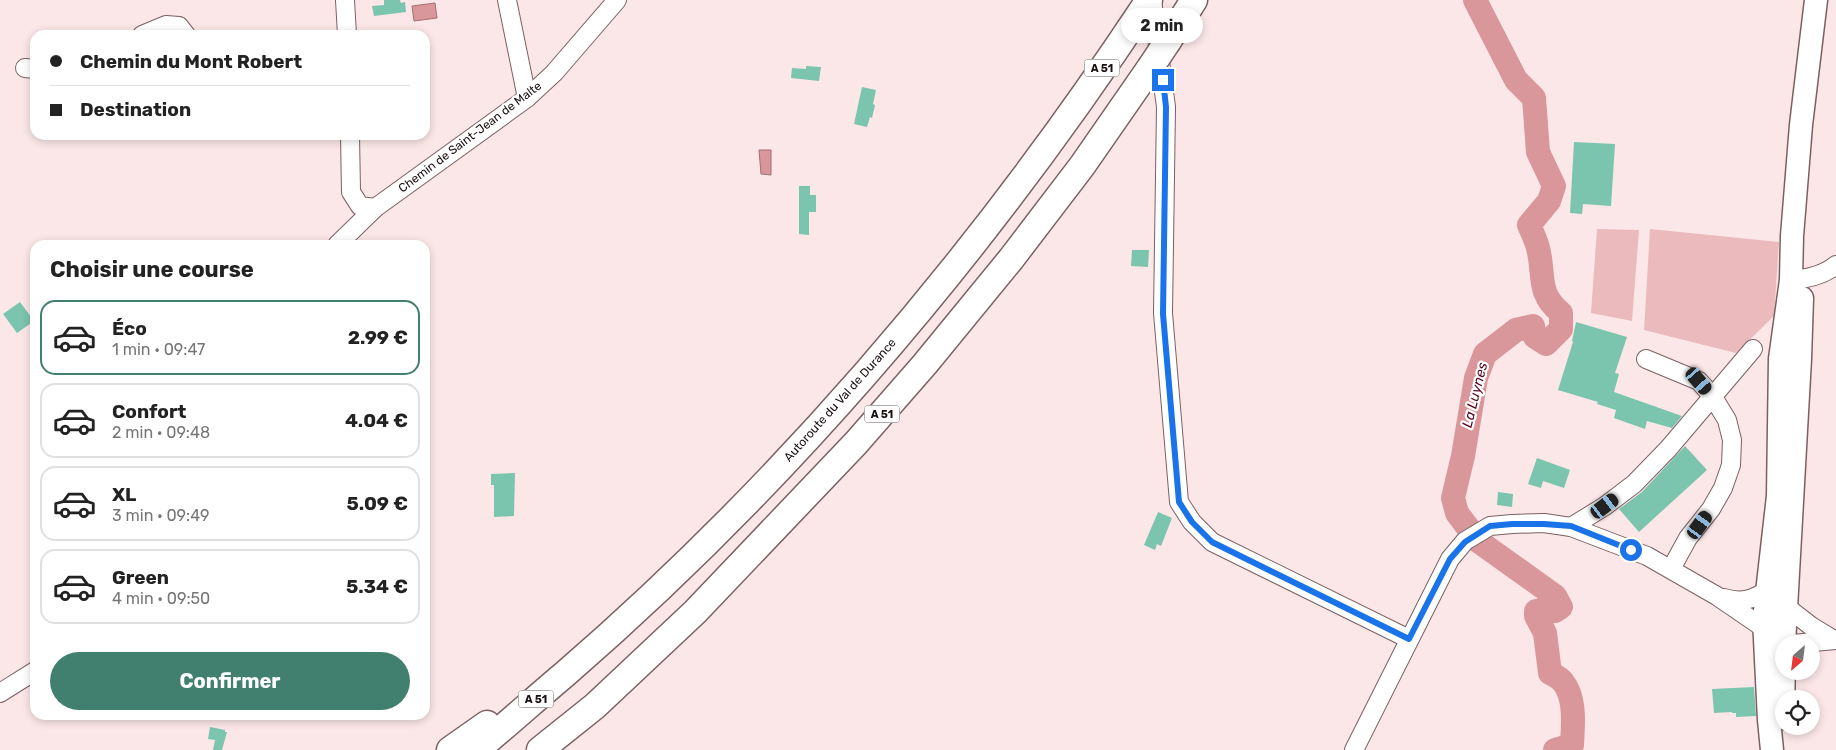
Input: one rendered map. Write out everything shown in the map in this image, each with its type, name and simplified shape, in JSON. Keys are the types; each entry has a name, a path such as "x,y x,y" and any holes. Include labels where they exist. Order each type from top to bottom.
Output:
{"highway":[{"name":"A 51","path":"540,750 573,725 695,612 856,443 1011,259 1082,166 1150,68 1194,0"},
{"name":"Autoroute du Val de Durance","path":"476,750 596,647 687,562 791,456 907,325 979,238 1047,147 1147,4"},
{"path":"450,750 596,647"},
{"path":"546,750 573,725"}],"main road":[{"path":"1784,635 1800,359 1797,280 1792,236 1816,0"},
{"path":"1772,750 1765,627 1766,591 1778,496 1780,359 1797,280"},
{"path":"1784,680 1784,750"}],"street":[{"path":"345,0 347,30"},
{"path":"507,0 527,98"},
{"name":"Chemin de Saint-Jean de Malte","path":"342,240 374,208 527,98 554,73 617,0"},
{"path":"1147,4 1166,107 1163,314 1179,502 1192,522 1212,542 1409,639"},
{"path":"154,30 166,25 179,26 182,30"},
{"path":"350,140 351,192 360,206 374,208"},
{"path":"1797,280 1830,270 1836,265"},
{"path":"1571,526 1605,506 1634,484 1668,449 1753,349"},
{"path":"1646,359 1699,381 1713,397 1727,420 1732,440 1731,465 1723,488 1711,509 1688,538 1670,569"},
{"path":"1354,750 1450,559 1465,542 1490,526 1536,524 1571,526 1646,556 1717,596 1765,627 1775,636"},
{"path":"1717,596 1734,601 1750,600 1766,591 1810,626 1835,640"},
{"path":"1820,641 1835,640"},
{"path":"0,693 30,674"}],"shaded area":[{"path":"435,3 437,18 414,21 412,6"},
{"path":"759,150 771,150 771,175 761,174"},
{"path":"1597,229 1639,230 1632,321 1591,313"},
{"path":"1650,229 1779,242 1774,316 1736,353 1644,330"}],"building":[{"path":"384,0 400,0 401,3 405,2 406,12 374,16 372,6 384,5"},
{"path":"806,66 821,67 819,81 791,78 792,68 806,69"},
{"path":"862,87 876,90 872,118 870,117 867,127 854,124"},
{"path":"1574,142 1615,144 1611,206 1583,204 1582,214 1570,213"},
{"path":"799,186 810,186 810,195 816,195 816,212 809,212 809,235 799,234"},
{"path":"1132,250 1149,250 1148,267 1131,266"},
{"path":"20,302 30,316 30,324 17,333 3,314"},
{"path":"1576,322 1627,337 1615,373 1619,374 1614,392 1682,416 1672,428 1647,421 1645,429 1614,418 1616,410 1597,404 1598,402 1558,390 1573,342"},
{"path":"1685,446 1707,470 1639,532 1619,509 1642,492"},
{"path":"1537,458 1570,470 1564,488 1543,481 1541,488 1528,484"},
{"path":"515,473 514,516 494,517 494,485 491,485 491,474"},
{"path":"1498,492 1513,494 1512,507 1497,505"},
{"path":"1158,512 1172,518 1161,546 1157,544 1155,550 1144,545"},
{"path":"1754,687 1756,716 1736,717 1736,713 1732,712 1714,713 1712,689"},
{"path":"210,727 227,732 222,750 213,750 215,740 208,739"}],"waterway":[{"name":"La Luynes","path":"1475,0 1516,80 1534,98 1538,152 1554,186 1549,201 1529,225 1538,248 1545,290 1553,306 1561,313 1561,329 1546,344 1535,337 1533,326 1516,330 1485,354 1476,378 1463,456 1453,498 1457,513 1478,541 1555,596 1561,607 1555,611 1536,611 1536,616 1545,633 1550,673 1563,682 1572,704 1572,745 1555,750"}],"route":[{"path":"1163,80 1166,107 1163,314 1179,502 1192,522 1212,542 1409,639 1450,559 1465,542 1490,526 1544,524 1571,526 1631,550"}]}
